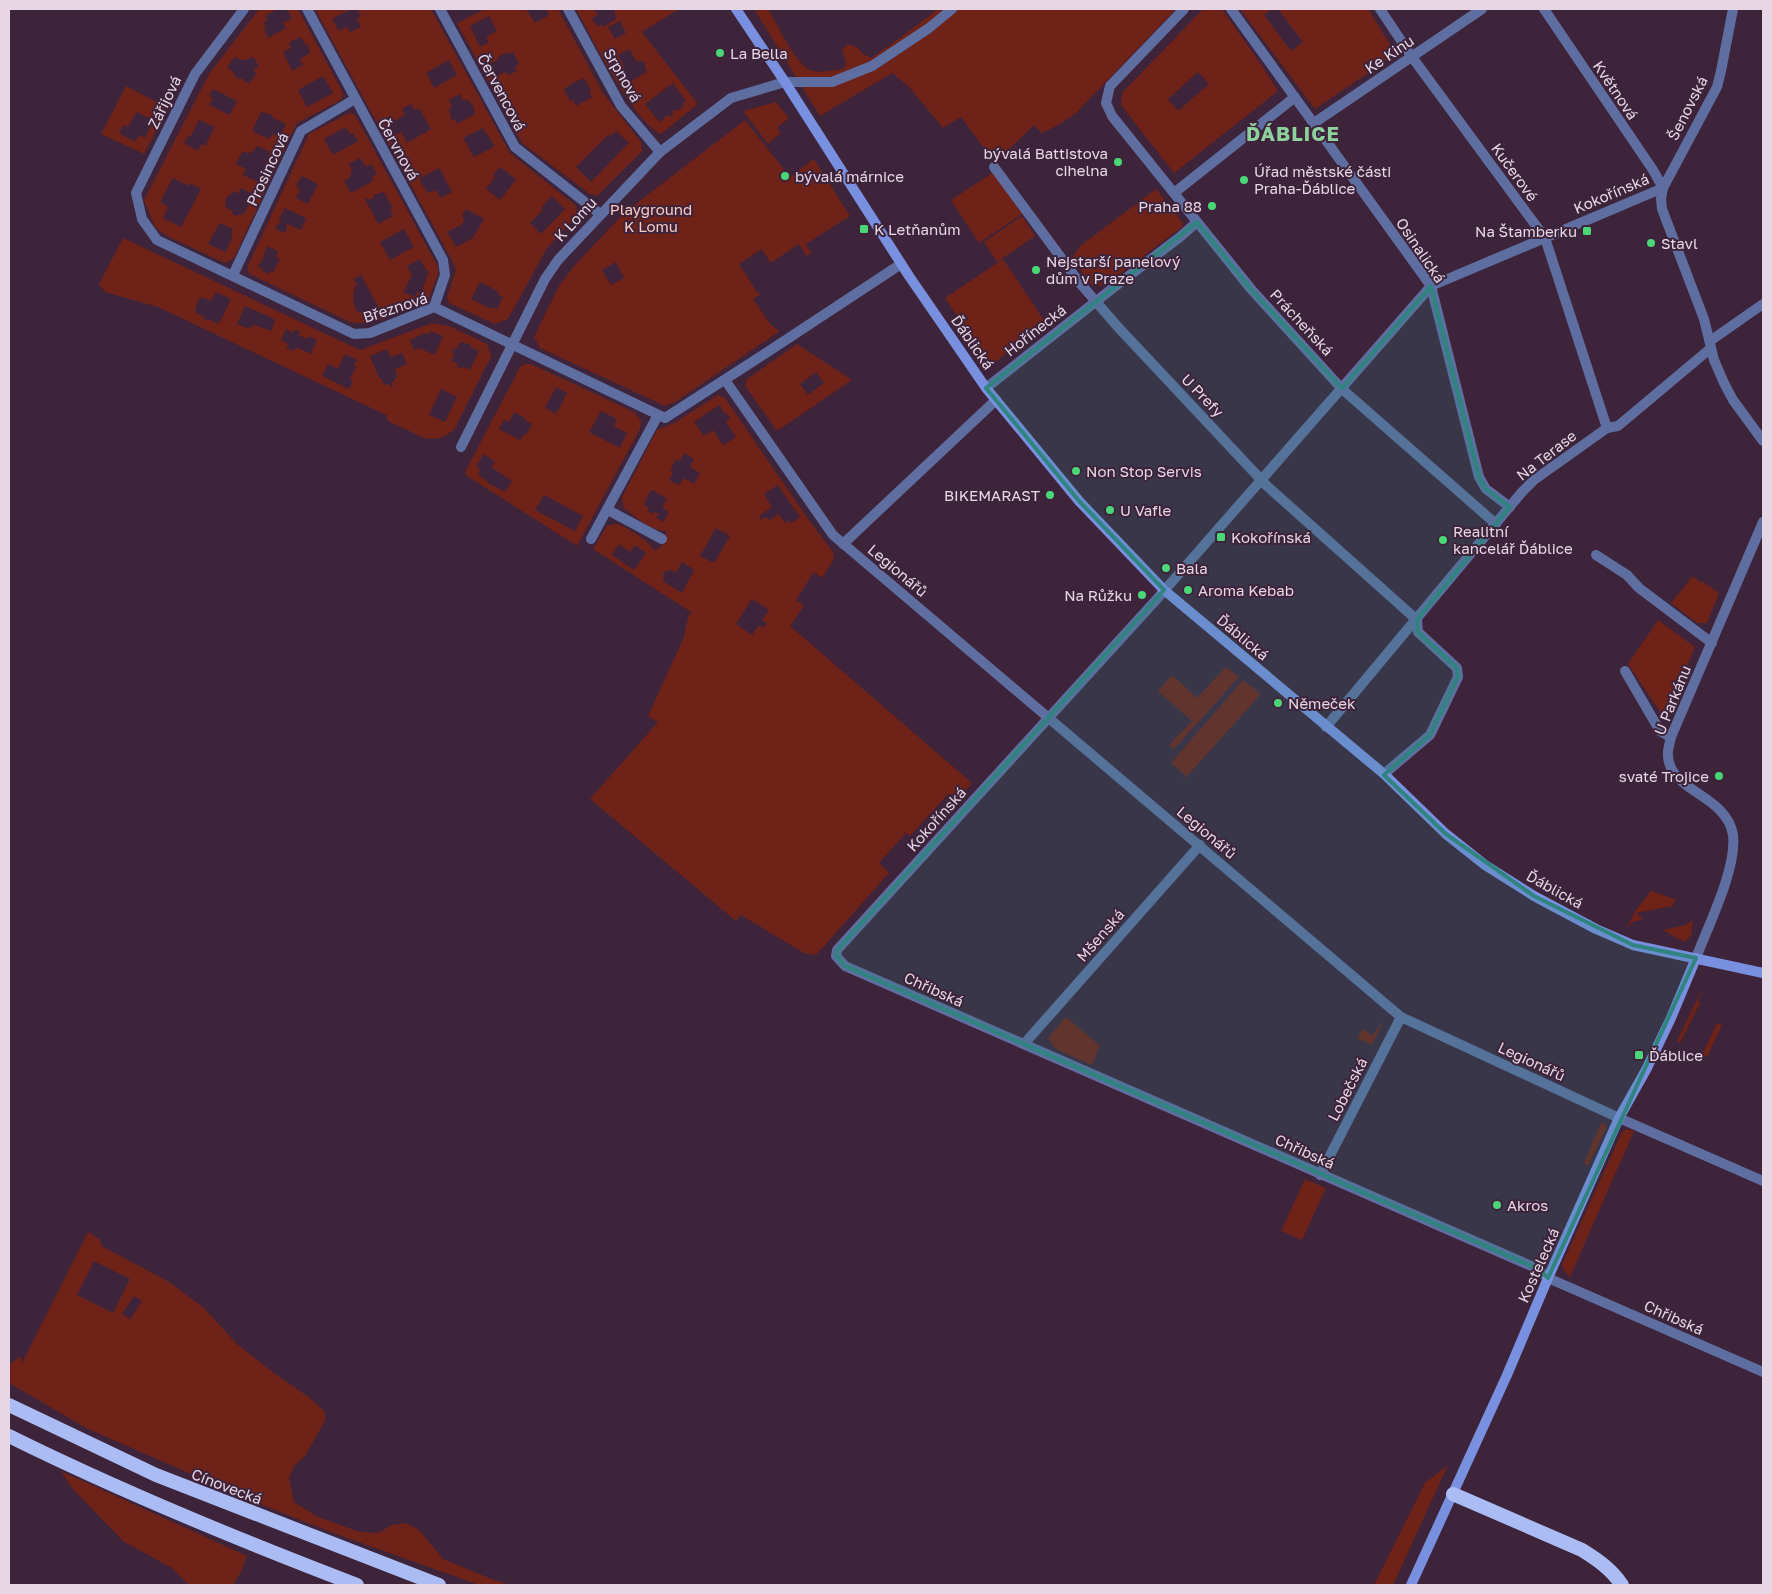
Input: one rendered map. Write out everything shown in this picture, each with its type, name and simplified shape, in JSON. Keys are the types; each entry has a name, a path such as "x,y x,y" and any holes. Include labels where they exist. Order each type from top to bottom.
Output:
{"highway":[{"name":"Cínovecká","path":"9,1405 156,1476 439,1585"},
{"path":"9,1436 146,1499 271,1552 357,1585"},
{"path":"1453,1494 1582,1550 1599,1560 1614,1573 1622,1585"}],"main road":[{"name":"Ďáblická","path":"736,9 901,264 986,388 1078,501 1164,590 1384,774 1446,834 1485,865 1534,896 1596,929 1634,945 1763,973"},
{"name":"Kostelecká","path":"1411,1585 1507,1374 1619,1118 1647,1068 1671,1018 1696,958"}],"street":[{"name":"Zářijová","path":"142,219 136,193 195,74 244,9"},
{"name":"Červnová","path":"307,9 443,260 445,275 434,306"},
{"name":"Červencová","path":"440,9 515,147 600,214"},
{"name":"Srpnová","path":"568,9 621,106 660,152"},
{"name":"K Lomu","path":"461,447 512,345 558,260 660,152 731,98 785,82 832,82 872,66 929,28 952,9"},
{"name":"Prácheňská","path":"1184,9 1110,86 1106,103 1112,116 1251,289 1342,389 1496,524"},
{"name":"Osinalická","path":"1231,9 1431,286 1478,477 1486,489 1510,507"},
{"name":"Kučerové","path":"1380,9 1412,57 1545,238 1607,428"},
{"name":"Ke Kinu","path":"1314,123 1482,9"},
{"name":"Květnová","path":"1544,9 1663,188"},
{"name":"Šenovská","path":"1663,188 1717,87 1733,9"},
{"path":"1174,193 1295,97"},
{"name":"Prosincová","path":"233,275 301,131 355,99"},
{"name":"U Prefy","path":"994,166 1095,302 1267,486 1417,620"},
{"path":"1663,188 1662,209 1704,319 1714,360 1728,392 1763,441"},
{"name":"Kokořínská","path":"836,956 837,950 1263,480 1431,286 1663,188"},
{"name":"Březnová","path":"142,219 157,240 354,334 370,333 434,306 662,416"},
{"name":"Hořínecká","path":"986,388 1197,222"},
{"path":"592,539 662,416 725,380 901,264"},
{"path":"1711,345 1763,304"},
{"name":"Na Terase","path":"1326,727 1534,480 1607,428 1618,426 1711,345"},
{"name":"Legionářů","path":"725,380 833,535 1401,1017 1619,1118 1763,1181"},
{"path":"843,544 996,400"},
{"path":"608,510 662,539"},
{"name":"U Parkánu","path":"1696,958 1729,873 1734,851 1733,833 1726,817 1718,807 1682,782 1672,769 1668,755 1671,737 1763,522"},
{"path":"1596,555 1627,575 1639,588 1712,643"},
{"path":"1384,774 1430,735 1458,677 1458,668 1418,632 1417,620"},
{"path":"1625,672 1660,730 1671,737"},
{"name":"Mšenská","path":"1024,1044 1200,845"},
{"name":"Chřibská","path":"836,956 844,966 1538,1269 1548,1278 1763,1372"},
{"name":"Lobečská","path":"1320,1174 1401,1017"}],"highlighted area":[{"path":"1197,222 1251,289 1342,388 1431,286 1479,477 1486,489 1510,507 1417,620 1418,632 1457,668 1458,677 1430,735 1384,775 1446,834 1534,896 1633,945 1696,958 1548,1278 1538,1269 845,966 836,956 837,950 1164,590 1079,501 986,388"}],"green space":[{"path":"259,9 278,9 266,15 267,21 263,23 268,38 286,28 283,23 292,18 287,9 298,9 343,93 341,100 297,123 234,258 225,263 167,236 155,227 144,200 209,74","holes":["301,37 305,44 308,45 310,53 300,59 303,65 292,71 283,52 291,48 289,44 291,41","235,57 244,60 253,57 259,66 253,70 257,73 249,84 241,78 237,79 227,67","323,76 333,93 307,107 298,90","213,89 237,101 230,115 209,105 213,98 209,96","261,112 272,115 273,118 286,124 280,137 272,134 269,139 252,131","199,120 215,127 205,146 201,144 198,151 184,143 188,136 190,137","257,146 270,152 258,182 243,175 246,169 236,164 242,152 251,153","173,178 189,186 190,183 201,189 181,227 163,218 168,207 160,202","241,188 251,193 249,198 251,200 243,215 239,214 237,216 232,214 233,211 225,207 227,202 225,201 233,191 238,194","220,223 233,229 231,235 233,236 226,252 208,244"]},
{"path":"315,9 351,9 332,19 339,31 347,27 350,32 361,27 357,19 361,16 357,9 431,9 510,153 575,205 579,214 547,248 508,319 495,324 449,303 447,298 456,269","holes":["449,60 457,75 434,88 426,73","460,94 463,101 467,99 474,107 475,114 457,124 455,120 451,119 449,109 452,107 449,100","411,104 415,110 419,108 431,129 407,143 401,132 395,135 389,124 405,115 402,109","483,128 495,146 474,157 463,138","500,167 516,179 500,200 486,189 495,177 493,175","439,168 452,192 441,198 436,190 429,193 420,182 420,178","552,196 565,209 541,234 530,223 543,210 541,208","466,209 484,219 473,238 456,247 447,232 461,225 464,220 462,215","480,282 499,292 498,295 503,297 497,309 492,307 491,309 471,299"]},
{"path":"485,9 526,9 535,23 549,15 546,9 558,9 603,93 641,142 642,151 597,196 590,194 522,143 457,23","holes":["489,16 497,31 486,37 489,42 480,47 470,26","507,52 508,54 513,52 519,64 515,67 517,71 508,75 506,72 496,76 490,64 499,59 498,57","584,78 591,90 589,91 592,97 576,106 573,100 570,101 564,89","616,131 629,143 591,182 576,167 609,134 611,136"]},
{"path":"576,9 594,9 598,15 592,18 597,27 602,24 603,27 616,19 614,9 679,9 642,32 698,104 661,134 650,126 626,96","holes":["620,21 626,33 615,39 608,27","629,49 637,62 640,60 644,62 647,72 629,82 621,74 625,68 618,55","673,83 686,101 683,104 684,106 672,112 674,114 670,117 668,115 659,122 645,104"]},
{"path":"754,9 768,9 800,62 813,71 821,72 844,69 846,62 842,50 847,44 857,47 863,54 871,58 938,9 1176,9 1075,114 1042,133 1034,125 995,163 961,117 943,128 909,87 892,73 820,116"},
{"path":"1203,9 1222,9 1278,91 1174,173 1121,105 1122,93","holes":["1198,72 1209,84 1178,111 1168,99"]},
{"path":"1240,9 1272,9 1264,15 1291,51 1303,42 1278,9 1368,9 1396,54 1315,109"},
{"path":"126,86 168,108 144,154 101,134","holes":["137,112 154,121 145,138 139,135 135,142 119,133 123,125 128,127"]},
{"path":"776,102 789,118 777,128 781,133 768,144 743,111"},
{"path":"349,113 355,115 438,267 438,274 429,298 379,320 359,323 350,322 250,274 247,268 309,134","holes":["346,127 350,134 353,133 358,141 333,155 324,139","360,158 366,167 371,164 377,174 372,177 373,181 351,193 344,181 350,177 352,170 349,164","302,176 318,184 308,204 296,198 300,190 297,188 297,183","384,192 393,208 390,210 393,216 378,224 365,199 374,198 374,195","285,208 306,218 301,230 287,224 285,233 275,229 281,221 279,219","404,229 414,247 390,260 380,242","267,246 278,251 276,257 280,259 273,272 270,271 268,274 262,271 263,268 259,268 258,265 262,261","420,259 426,270 429,271 421,293 417,292 415,297 403,292 412,275 407,266","361,275 379,308 373,312 366,312 365,310 358,313 354,302 357,283 353,280"]},
{"name":"Playground K Lomu","path":"745,120 790,177 814,159 850,216 806,244 811,253 807,256 799,244 771,263 762,249 739,264 757,292 761,294 753,299 771,325 780,331 675,402 665,406 540,348 534,337 559,286 574,266 624,213","holes":["616,262 624,278 611,285 602,270"]},
{"path":"994,172 1022,214 979,243 951,200"},
{"path":"1156,189 1183,223 1182,227 1105,285 1095,286 1091,284 1072,258 1080,246"},
{"path":"1022,216 1035,236 997,262 984,242"},
{"path":"123,238 360,350 432,323 449,326 487,344 491,356 454,430 441,438 426,439 388,421 386,415 158,307 105,292 99,284","holes":["216,292 231,299 219,324 205,320 204,317 195,312 197,302 202,297 211,301","245,306 275,321 271,331 253,324 250,329 237,324","286,329 293,333 295,329 300,332 299,335 307,339 308,336 317,340 311,354 296,347 294,351 286,348 288,344 281,340","430,331 443,336 435,355 419,348 414,350 410,340 425,333 428,335","460,342 469,343 471,347 479,351 470,370 464,367 458,368 457,363 451,361 454,355 452,350 457,348","387,349 391,357 402,353 407,364 395,369 397,377 391,383 393,386 390,387 389,384 384,385 381,378 379,378 370,356","345,354 357,360 350,379 353,381 349,389 322,376 328,364 338,369","441,389 457,397 445,422 429,415"]},
{"path":"1003,259 1045,322 993,364 988,363 945,298"},
{"path":"797,344 852,380 777,431 745,386 747,379","holes":["816,372 824,383 808,395 800,384"]},
{"path":"524,364 531,364 634,412 641,420 640,429 577,546 467,476 465,472 520,367","holes":["556,387 567,393 556,414 545,408","601,411 617,419 614,426 627,433 620,448 589,432","514,412 532,424 526,435 524,434 520,440 499,429 504,420 509,422","484,454 495,462 491,467 512,481 505,492 490,484 478,474 481,469 476,466","544,495 583,516 575,531 535,510"]},
{"path":"718,395 725,398 808,519 833,552 834,559 822,578 814,572 796,600 804,606 790,626 972,783 957,800 949,793 910,836 906,833 879,863 889,873 816,955 804,953 741,915 736,921 590,799 658,722 648,716 684,637 688,617 691,612 593,549 607,526 614,524 637,534 655,551 665,543 666,531 654,529 632,515 623,507 622,497 657,430 676,422","holes":["719,405 730,418 726,422 736,437 723,445 713,430 704,436 694,422","684,453 694,459 690,467 700,473 694,484 684,478 679,485 669,480 673,472 670,470 676,459 680,461","778,485 800,517 790,524 788,520 785,523 779,514 770,520 765,517 761,520 759,516 772,507 764,494","653,490 667,499 662,507 669,512 663,522 656,517 659,514 655,511 653,514 647,511 649,508 644,505 649,493","716,528 730,536 714,563 700,556","619,544 630,552 635,545 646,553 634,570 612,555","682,562 694,570 682,593 663,581 665,571 670,569 676,573","752,599 769,610 762,620 767,623 764,628 759,625 752,635 736,624"]},
{"path":"1693,576 1719,593 1707,623 1697,623 1671,603"},
{"path":"1658,620 1695,647 1665,719 1628,664"},
{"path":"1226,667 1239,677 1174,749 1169,745 1192,721 1158,691 1172,675 1197,698"},
{"path":"1243,680 1261,694 1178,786 1186,776 1171,763"},
{"path":"1651,891 1675,899 1673,906 1636,913 1643,919 1634,921 1626,929 1636,910"},
{"path":"1693,920 1691,936 1684,942 1663,930 1686,925"},
{"path":"1701,991 1698,1001 1700,1003 1680,1043 1677,1041"},
{"path":"1066,1017 1100,1046 1092,1065 1056,1049 1048,1038"},
{"path":"1384,1020 1372,1045 1357,1038 1364,1029 1372,1036"},
{"path":"1717,1023 1722,1025 1707,1057 1702,1055"},
{"path":"1601,1123 1607,1126 1588,1166 1584,1163"},
{"path":"1627,1129 1634,1131 1570,1277 1562,1265 1622,1132"},
{"path":"1305,1179 1326,1188 1302,1240 1281,1231"},
{"path":"88,1232 99,1239 102,1246 169,1282 204,1308 237,1344 310,1398 325,1412 325,1421 305,1456 295,1465 289,1478 294,1502 318,1517 360,1532 378,1533 392,1525 407,1523 420,1531 443,1559 511,1585 479,1585 336,1534 255,1502 86,1428 9,1383 9,1365 20,1356 22,1363","holes":["94,1261 130,1279 113,1313 77,1295","134,1296 142,1301 130,1319 122,1314"]},
{"path":"1448,1465 1393,1585 1374,1585 1425,1483"},
{"path":"61,1471 247,1556 241,1572 233,1585 189,1585 172,1568 123,1541 72,1488"}],"place":[{"name":"La Bella","path":"720,53"},
{"name":"bývalá Battistova cihelna","path":"1118,162"},
{"name":"bývalá márnice","path":"785,176"},
{"name":"Úřad městské části Praha-Ďáblice","path":"1244,180"},
{"name":"Praha 88","path":"1212,206"},
{"name":"K Letňanům","path":"864,229"},
{"name":"Na Štamberku","path":"1587,231"},
{"name":"Stavl","path":"1651,243"},
{"name":"Nejstarší panelový dům v Praze","path":"1036,270"},
{"name":"Non Stop Servis","path":"1076,471"},
{"name":"BIKEMARAST","path":"1050,495"},
{"name":"U Vafle","path":"1110,510"},
{"name":"Kokořínská","path":"1221,537"},
{"name":"Realitní kancelář Ďáblice","path":"1443,540"},
{"name":"Bala","path":"1166,568"},
{"name":"Aroma Kebab","path":"1188,590"},
{"name":"Na Růžku","path":"1142,595"},
{"name":"Němeček","path":"1278,703"},
{"name":"svaté Trojice","path":"1719,776"},
{"name":"Ďáblice","path":"1639,1055"},
{"name":"Akros","path":"1497,1205"}],"district":[{"name":"ĎÁBLICE","path":"1293,133"}]}
